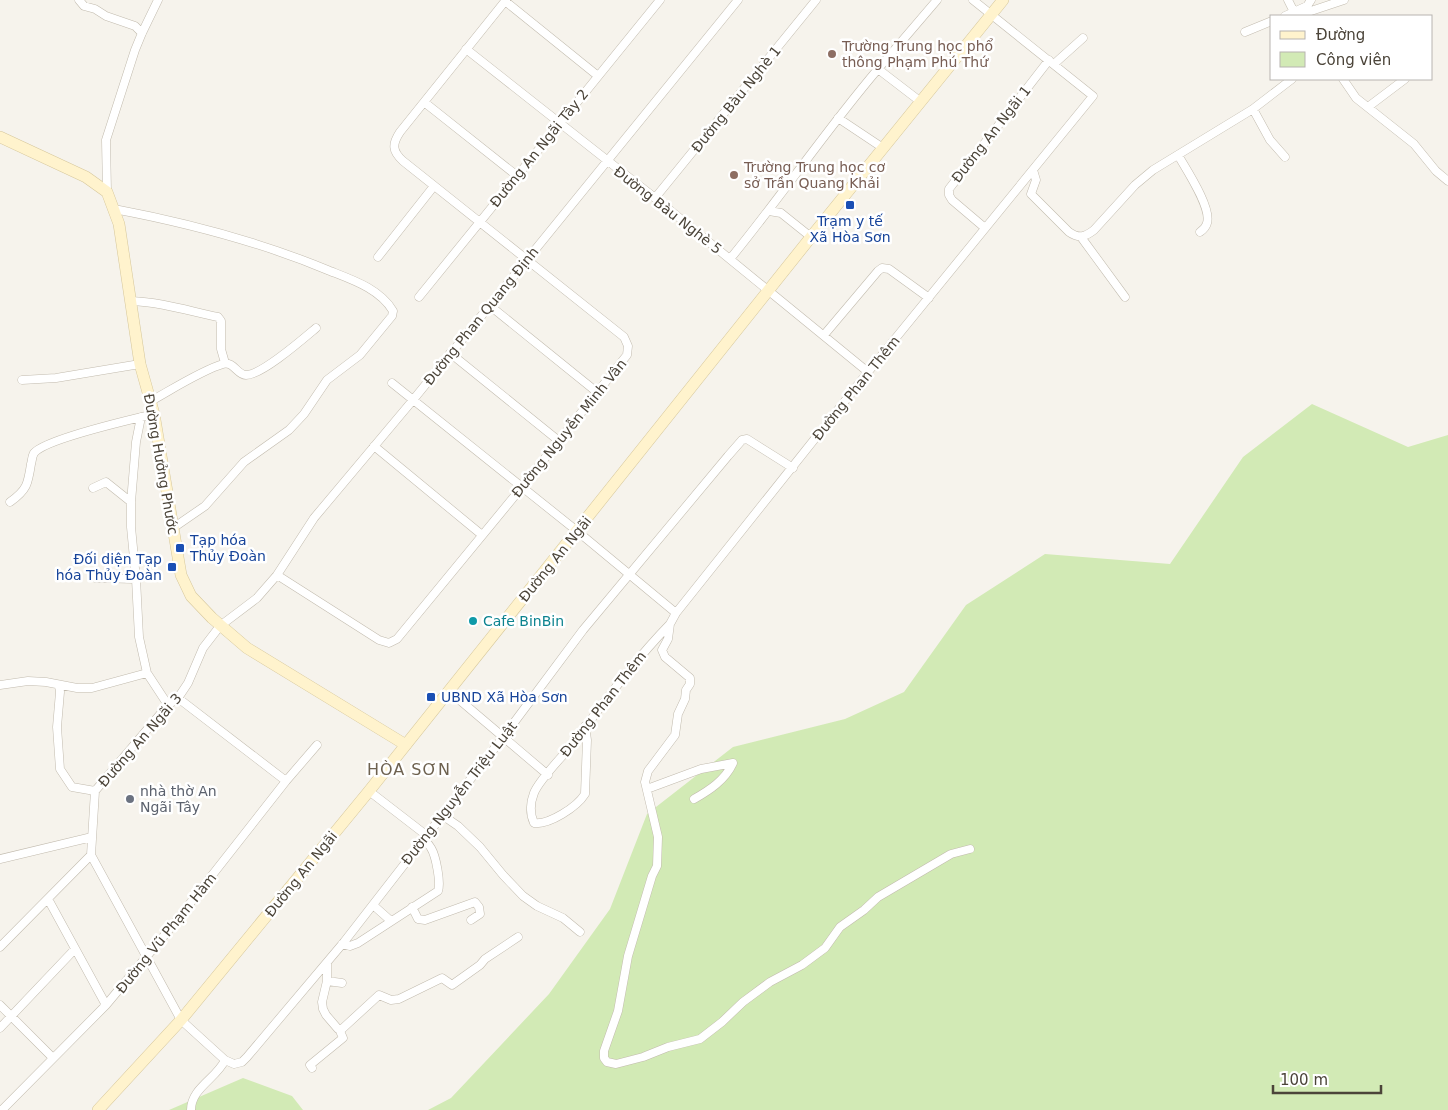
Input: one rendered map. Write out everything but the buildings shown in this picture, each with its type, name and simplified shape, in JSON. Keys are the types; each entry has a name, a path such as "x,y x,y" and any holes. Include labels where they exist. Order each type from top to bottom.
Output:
{"main road":[{"name":"Đường An Ngãi","path":"98,1110 181,1020 369,791 811,237 1003,0"},
{"path":"0,137 86,177 107,192"},
{"name":"Đường Hưởng Phước","path":"107,192 119,224 140,364 154,414 181,574 187,589 191,596 220,626 247,648 406,745"}],"street":[{"path":"79,0 84,6 135,26 142,33"},
{"path":"107,192 106,140 142,33 158,0"},
{"path":"516,175 424,102 506,0 598,76"},
{"name":"Đường An Ngãi Tây 2","path":"419,297 480,223 516,175 660,0"},
{"name":"Đường Phan Quang Định","path":"220,626 257,598 277,575 314,518 738,0"},
{"name":"Đường Bàu Nghè 1","path":"655,198 816,0"},
{"path":"730,259 769,211 838,118 937,0"},
{"name":"Đường Phan Thêm","path":"585,726 588,740 585,794 580,802 548,822 534,823 530,815 531,806 540,782 548,775 585,726 624,675 670,624 676,613 868,372 1093,96 973,0"},
{"path":"1288,0 1295,15"},
{"path":"1295,15 1307,6 1311,0"},
{"path":"1295,15 1344,0"},
{"path":"1245,32 1270,22"},
{"path":"1052,62 1083,38"},
{"name":"Đường Bàu Nghè 5","path":"466,49 655,198 868,372"},
{"name":"Đường An Ngãi 1","path":"985,228 952,200 949,189 1052,62"},
{"path":"878,69 921,102"},
{"path":"1020,185 1074,236 1087,236 1134,185 1153,170 1253,110 1291,80"},
{"path":"1344,80 1356,98 1414,144 1436,171 1448,181"},
{"path":"1368,107 1404,80"},
{"name":"Đường Nguyễn Minh Vân","path":"277,575 379,640 388,643 397,639 627,356 628,346 624,337 398,156 394,148 396,138 424,102"},
{"path":"1253,110 1270,140 1284,157"},
{"path":"838,118 883,148"},
{"path":"1178,155 1200,194 1207,214 1207,225 1200,232"},
{"path":"1031,194 1036,180 1033,170"},
{"path":"378,257 434,186"},
{"path":"114,209 189,225 306,260 370,288 393,311 392,316 360,355 327,380 304,414 289,430 244,462 205,506 173,528"},
{"path":"769,211 781,214 811,237"},
{"path":"1081,237 1125,297"},
{"path":"824,335 882,268 889,270 929,298"},
{"path":"131,301 158,303 197,314 218,317 222,324 221,349 225,363"},
{"path":"489,305 598,393"},
{"path":"151,401 225,363 230,363 242,374 250,374 280,358 316,328"},
{"path":"450,353 559,441"},
{"path":"22,380 56,378 140,364"},
{"path":"392,383 631,574 676,613"},
{"path":"10,502 22,494 26,487 33,454 39,449 67,437 154,414"},
{"path":"141,417 136,442 130,502 139,637 147,673 168,705"},
{"name":"Đường Nguyễn Triệu Luật","path":"225,1060 234,1064 242,1062 327,963 504,736 583,630 742,440 747,439 793,468"},
{"path":"374,446 482,535"},
{"path":"94,488 106,482 130,502"},
{"path":"95,578 136,579"},
{"path":"670,624 668,640 662,650 665,658 690,678 690,684 678,714 675,735 648,771 645,782 658,836 657,866 652,876 628,956 618,1011 604,1051 604,1058 607,1062 616,1064 700,1039 722,1022 742,1002 825,948 840,927 864,910 878,897 951,854 970,849"},
{"name":"Đường An Ngãi 3","path":"91,855 95,792 168,705 178,698 188,683 203,648 220,626"},
{"path":"0,685 28,681 46,682 77,688 92,688 147,673"},
{"path":"59,685 57,727 60,769 72,787 95,792"},
{"path":"449,691 548,775"},
{"path":"178,698 286,781"},
{"name":"Đường Vũ Phạm Hàm","path":"2,1110 106,1006 317,745"},
{"path":"647,788 701,769 733,763 729,772 719,782 694,799"},
{"path":"342,944 350,946 355,944 436,893 439,889 440,882 433,852 424,837 369,791"},
{"path":"442,814 480,847 523,896 537,906 563,918 580,932"},
{"path":"0,859 92,837"},
{"path":"0,947 91,855 181,1020 225,1060 222,1066 194,1096 191,1110"},
{"path":"48,899 106,1006"},
{"path":"412,907 418,919 425,920 476,902 480,914 471,920"},
{"path":"373,905 391,921"},
{"path":"312,1068 310,1065 344,1038 340,1031 379,995 391,1000 400,999 442,978 452,985 480,965 485,959 518,937"},
{"path":"0,1028 75,950"},
{"path":"327,963 327,981 322,1002 323,1009 338,1029 342,1029"},
{"path":"327,981 342,983"},
{"path":"0,1005 53,1058"}],"green space":[{"path":"1312,404 1408,447 1448,435 1448,1110 428,1110 451,1098 549,994 610,909 647,814 733,747 845,719 904,692 966,605 1045,554 1170,564 1243,457"},
{"path":"243,1078 292,1096 303,1110 169,1110"}],"place":[{"name":"Trường Trung học phổ thông Phạm Phú Thứ","path":"832,54"},
{"name":"Trường Trung học cơ sở Trần Quang Khải","path":"734,175"},
{"name":"Trạm y tế Xã Hòa Sơn","path":"850,205"},
{"name":"Tạp hóa Thủy Đoàn","path":"180,548"},
{"name":"Đối diện Tạp hóa Thủy Đoàn","path":"172,567"},
{"name":"Cafe BinBin","path":"473,621"},
{"name":"UBND Xã Hòa Sơn","path":"431,697"},
{"name":"nhà thờ An Ngãi Tây","path":"130,799"}],"district":[{"name":"HÒA SƠN","path":"409,769"}]}
